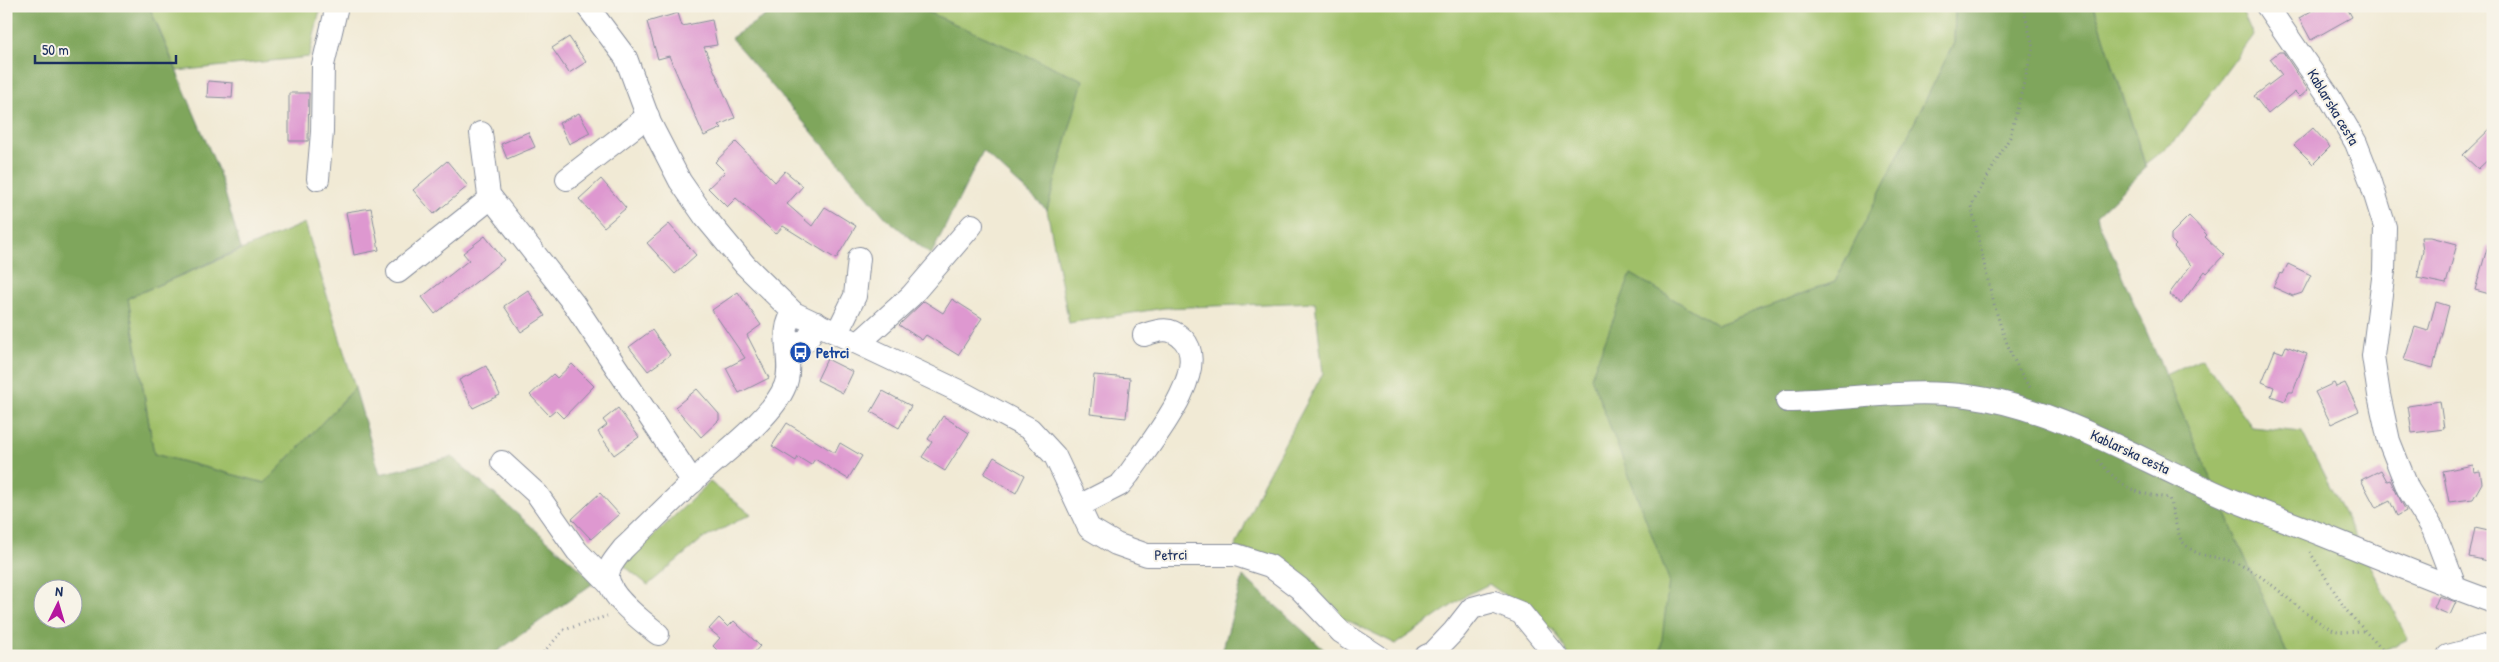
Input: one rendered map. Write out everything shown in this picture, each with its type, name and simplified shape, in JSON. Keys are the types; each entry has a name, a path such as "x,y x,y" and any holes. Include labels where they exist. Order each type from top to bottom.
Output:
{"street":[{"path":"318,179 322,132 323,65 337,6"},
{"name":"Petrci","path":"587,6 626,58 648,116 680,181 705,217 745,265 794,313 963,393 1030,429 1055,456 1089,528 1116,544 1147,555 1236,555 1270,566 1299,588 1342,632 1378,656"},
{"name":"Kablarska cesta","path":"2266,6 2343,120 2356,143 2372,187 2385,227 2384,271 2373,356 2379,395 2389,441 2405,481 2433,528 2456,589"},
{"path":"567,179 648,116"},
{"path":"481,133 491,198 574,304 693,482"},
{"path":"398,272 491,198"},
{"path":"859,343 911,296 972,225"},
{"path":"837,333 855,296 859,258"},
{"path":"611,586 608,576 611,565 623,549 752,428 786,386 787,325 788,319 794,313"},
{"path":"788,346 807,340 817,323"},
{"path":"1079,506 1120,485 1182,395 1191,373 1190,356 1186,342 1176,332 1161,329 1144,335"},
{"name":"Kablarska cesta","path":"1787,401 1892,394 1938,394 1968,396 2002,403 2054,419 2114,444 2214,492 2493,602"},
{"path":"502,462 538,494 577,551 611,586 624,606 658,634"},
{"path":"1426,656 1432,653 1454,631 1472,608 1494,602 1521,613 1556,656"},
{"path":"2448,656 2479,650"}],"path":[{"path":"2023,6 2033,48 2010,137 1971,206 1998,319 2025,381 2054,419"},
{"path":"2093,455 2119,483 2140,494 2169,498 2175,513 2180,540 2196,554 2233,562 2272,585 2303,612 2336,631 2364,631"},
{"path":"2309,550 2346,610 2388,656"},
{"path":"540,656 564,630 580,623 599,620 608,615"}],"green space":[{"path":"6,6 149,6 219,172 241,249 128,298 154,454 265,483 355,388 380,474 452,457 595,582 491,656 6,656"},
{"path":"149,6 321,6 309,57 177,71"},
{"path":"780,6 914,6 1083,80 1047,210 983,151 931,255 886,218 731,38"},
{"path":"914,6 1955,6 1954,43 1835,282 1717,325 1631,274 1717,656 1569,656 1554,630 1489,584 1467,595 1396,644 1334,614 1279,557 1235,548 1263,483 1323,373 1315,302 1164,308 1069,323 1047,210 1082,80"},
{"path":"1955,6 2094,6 2146,168 2096,216 2288,656 1660,656 1669,580 1591,377 1631,274 1717,325 1835,282 1954,43"},
{"path":"2094,6 2240,6 2253,35 2176,140 2145,164"},
{"path":"305,223 355,388 265,483 154,454 128,298"},
{"path":"2202,358 2252,427 2302,432 2408,639 2372,656 2288,656 2165,375"},
{"path":"710,482 751,514 701,540 648,585 623,565"},
{"path":"1243,576 1331,656 1221,656"}],"building":[{"path":"2320,6 2346,6 2352,17 2311,40 2299,18"},
{"path":"678,13 682,26 712,20 717,45 704,47 735,118 719,125 722,128 704,136 669,56 658,59 647,22"},
{"path":"569,37 586,62 569,73 552,48"},
{"path":"2279,52 2283,52 2308,90 2300,97 2295,92 2268,114 2254,96 2282,75 2270,59"},
{"path":"208,81 233,83 232,98 207,97"},
{"path":"289,93 309,93 308,141 289,141"},
{"path":"579,113 590,133 569,144 559,123"},
{"path":"2493,126 2493,155 2478,169 2463,155"},
{"path":"2313,128 2330,147 2313,164 2294,145"},
{"path":"528,132 535,147 507,159 501,144"},
{"path":"736,142 775,182 785,171 803,186 787,204 812,226 825,207 856,226 836,259 783,226 776,234 736,198 727,207 708,188 725,172 715,162"},
{"path":"447,161 468,186 434,214 413,190"},
{"path":"601,179 626,208 604,227 579,199"},
{"path":"371,208 379,250 354,255 346,212"},
{"path":"2189,216 2207,235 2205,237 2224,255 2207,273 2205,271 2181,304 2169,294 2191,265 2174,247 2176,245 2171,240 2171,234"},
{"path":"669,224 696,255 675,274 647,243"},
{"path":"485,236 504,260 435,314 422,297 469,260 463,253"},
{"path":"2421,237 2431,237 2457,244 2446,284 2417,278 2423,251"},
{"path":"2488,245 2493,246 2493,295 2475,290"},
{"path":"2288,264 2311,275 2302,293 2293,296 2273,287 2280,273 2283,274"},
{"path":"528,290 545,316 521,332 504,306"},
{"path":"738,292 761,325 747,335 769,378 739,393 726,368 745,358 712,310"},
{"path":"952,299 982,318 958,355 926,335 922,340 899,325 924,301 943,313"},
{"path":"2436,302 2449,306 2433,368 2404,360 2415,327 2428,331"},
{"path":"652,330 670,355 648,371 629,347"},
{"path":"2286,346 2307,354 2293,392 2289,392 2285,401 2271,396 2274,387 2262,382 2275,350 2283,353"},
{"path":"827,359 853,372 843,393 817,380"},
{"path":"572,364 594,386 563,418 555,410 549,415 530,395 553,374 557,378"},
{"path":"486,366 500,395 473,408 459,380"},
{"path":"1094,375 1130,378 1126,418 1090,414"},
{"path":"2334,383 2336,387 2345,383 2359,411 2331,424 2315,392"},
{"path":"697,389 719,414 719,420 701,437 675,407"},
{"path":"883,391 911,406 899,428 871,412"},
{"path":"2440,401 2444,429 2412,433 2408,406"},
{"path":"618,408 639,437 614,455 598,432 607,425 603,420"},
{"path":"943,416 969,433 945,471 922,457 932,442 928,439"},
{"path":"787,423 835,453 840,443 862,456 848,479 815,459 811,465 798,457 796,461 772,446"},
{"path":"994,457 1025,475 1016,493 984,474"},
{"path":"2473,465 2474,472 2480,471 2482,483 2473,499 2449,502 2443,471"},
{"path":"2381,470 2387,481 2390,480 2406,511 2397,516 2390,501 2376,508 2361,480"},
{"path":"600,493 619,514 591,539 572,519"},
{"path":"2475,528 2493,532 2493,562 2469,557"},
{"path":"2439,596 2456,602 2450,615 2434,608"},
{"path":"719,618 728,627 734,621 760,646 751,656 723,656 713,646 720,638 709,629"}],"place":[{"name":"Petrci","path":"800,353"}]}
